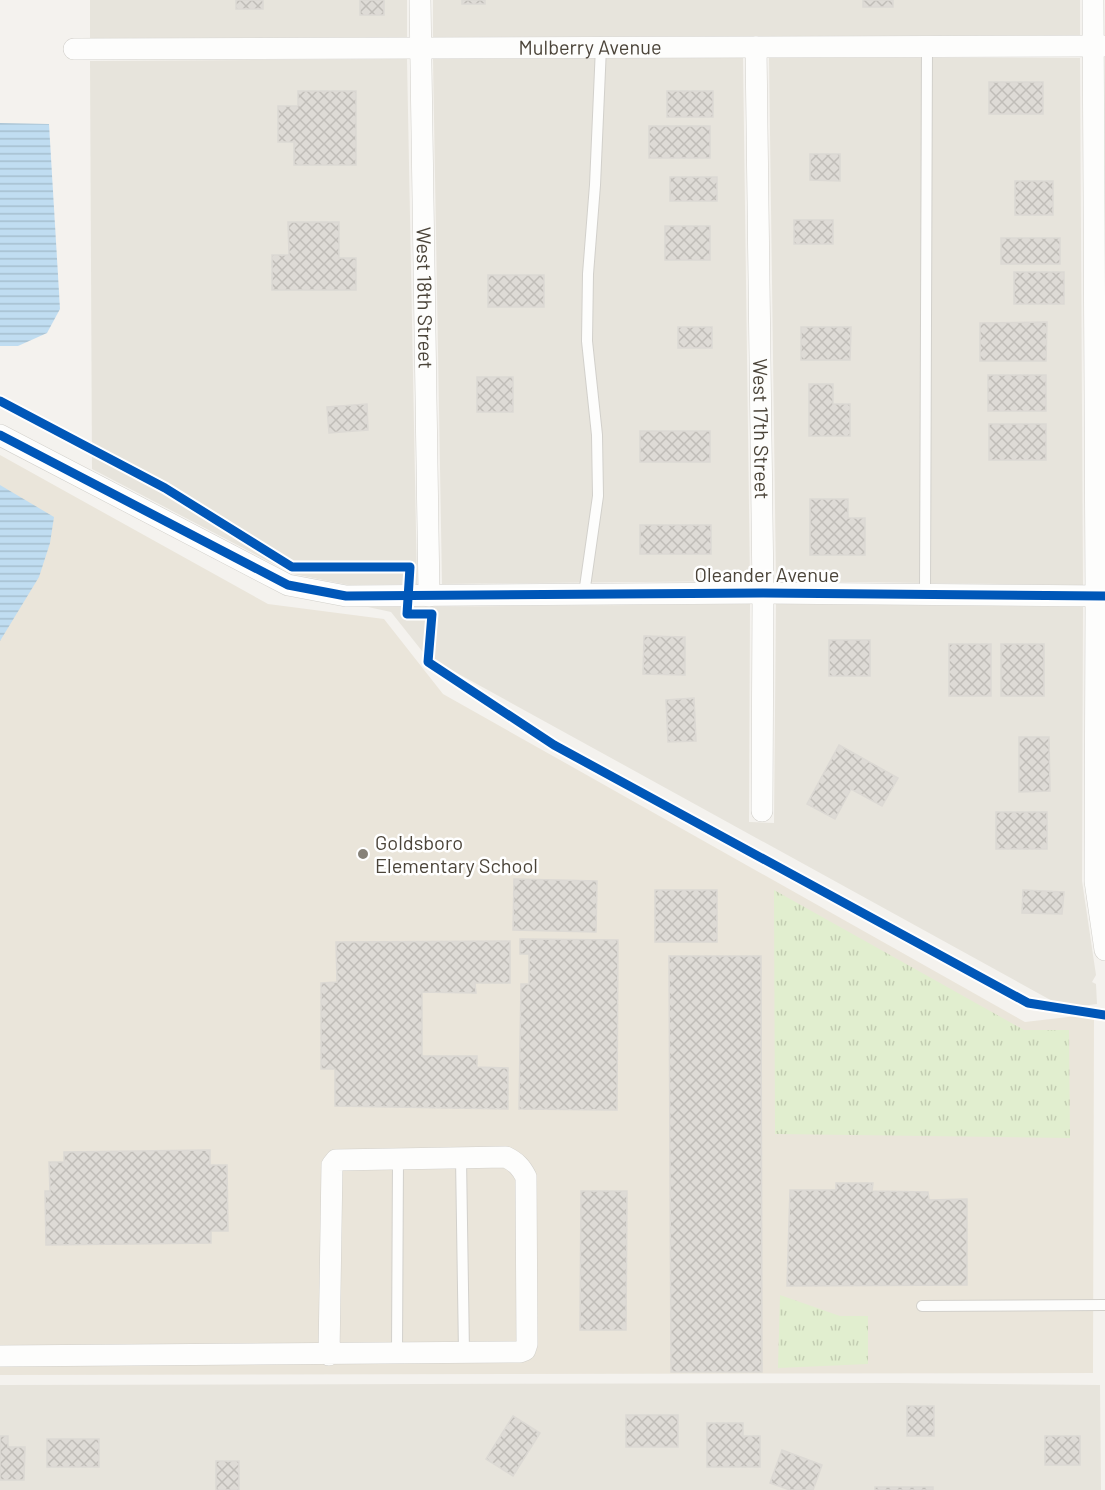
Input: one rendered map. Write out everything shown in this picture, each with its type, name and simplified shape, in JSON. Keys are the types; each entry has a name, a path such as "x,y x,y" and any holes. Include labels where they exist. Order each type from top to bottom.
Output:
{"street":[{"name":"West 18th Street","path":"420,0 429,596"},
{"path":"1093,0 1099,46 1101,596 1095,881 1105,950"},
{"name":"Mulberry Avenue","path":"74,49 1099,46"},
{"name":"West 17th Street","path":"756,47 763,593 762,811"},
{"name":"Oleander Avenue","path":"0,435 288,585 346,596 763,593 1101,596"},
{"path":"0,1356 329,1355 520,1352 525,1350 527,1344 526,1177 514,1161 506,1157 345,1158 336,1160 332,1165 329,1355"}],"lane":[{"path":"584,594 598,496 597,435 587,341 588,274 595,185 601,47"},
{"path":"925,594 927,47"},
{"path":"397,1353 398,1158"},
{"path":"461,1158 464,1353"},
{"path":"922,1306 1105,1305"}],"shaded area":[{"path":"90,0 407,0 407,37 90,38"},
{"path":"433,0 1080,0 1080,35 433,37"},
{"path":"743,58 750,581 442,584 433,59"},
{"path":"769,58 1080,58 1083,585 776,581"},
{"path":"407,59 417,584 348,585 293,574 92,469 90,61"},
{"name":"Goldsboro Elementary School","path":"0,455 268,604 384,619 443,694 1025,1022 1094,1014 1093,1373 0,1375"},
{"path":"750,604 749,822 774,823 776,604 1083,607 1082,881 1096,975 1092,982 1096,984 1097,1004 1065,1008 426,656 391,612 368,607"},
{"path":"897,1383 1100,1385 1101,1490 0,1490 0,1385"}],"green space":[{"path":"774,890 1024,1030 1069,1030 1070,1138 775,1134"},
{"path":"780,1295 840,1316 868,1316 868,1364 778,1368"}],"water":[{"path":"0,123 49,124 60,309 47,333 18,346 0,346"},
{"path":"0,485 54,517 50,543 39,577 0,641"}],"building":[{"path":"236,0 263,0 263,9 236,9"},
{"path":"360,0 384,0 384,15 360,15"},
{"path":"462,0 485,0 485,4 462,4"},
{"path":"863,0 893,0 893,7 863,7"},
{"path":"989,82 1043,82 1043,114 989,114"},
{"path":"298,91 356,91 356,165 294,165 294,142 278,142 278,106 298,106"},
{"path":"667,91 713,91 713,117 667,117"},
{"path":"649,126 710,126 710,158 649,158"},
{"path":"810,154 840,154 840,181 810,180"},
{"path":"670,177 717,177 717,201 670,201"},
{"path":"1015,181 1053,181 1053,215 1015,215"},
{"path":"794,220 833,220 833,244 794,244"},
{"path":"288,222 339,222 339,258 356,258 356,290 272,290 272,255 289,255"},
{"path":"665,226 710,226 710,260 665,260"},
{"path":"1001,238 1060,238 1060,264 1001,264"},
{"path":"1014,272 1064,272 1064,304 1014,304"},
{"path":"488,275 544,275 544,307 488,307"},
{"path":"1047,322 1046,361 980,361 980,323"},
{"path":"678,327 712,327 712,348 678,348"},
{"path":"801,327 851,327 850,360 801,360"},
{"path":"988,375 1046,375 1046,411 988,411"},
{"path":"477,377 513,377 513,412 477,412"},
{"path":"809,384 833,384 833,404 850,404 850,436 809,436"},
{"path":"367,404 368,430 329,433 327,407"},
{"path":"989,424 1046,424 1046,460 989,460"},
{"path":"640,431 710,431 710,462 640,462"},
{"path":"810,499 848,499 848,518 865,518 865,555 810,555"},
{"path":"640,525 711,525 711,554 640,554"},
{"path":"644,636 685,637 685,675 643,674"},
{"path":"829,640 870,640 870,676 829,676"},
{"path":"949,644 991,644 991,696 949,696"},
{"path":"1001,644 1044,644 1044,696 1001,696"},
{"path":"694,698 696,741 668,742 666,700"},
{"path":"1019,737 1049,737 1050,791 1019,792"},
{"path":"839,745 898,778 882,806 851,789 835,819 807,804"},
{"path":"996,812 1047,812 1047,849 996,849"},
{"path":"514,879 597,881 596,932 513,930"},
{"path":"655,890 717,890 717,942 655,942"},
{"path":"1023,890 1064,892 1062,914 1022,913"},
{"path":"520,939 618,940 617,1110 519,1109 521,984 529,984 529,954 520,954"},
{"path":"510,941 510,983 475,983 476,993 422,992 422,1056 477,1056 477,1067 508,1068 508,1109 335,1106 335,1069 321,1069 321,983 337,982 336,942"},
{"path":"669,956 761,956 762,1372 671,1372"},
{"path":"210,1150 210,1165 227,1165 228,1231 211,1231 211,1243 46,1245 45,1191 50,1191 49,1162 64,1162 64,1152"},
{"path":"836,1183 873,1183 872,1191 928,1192 929,1200 967,1199 967,1285 787,1286 790,1190 836,1190"},
{"path":"581,1191 627,1191 626,1330 580,1330"},
{"path":"907,1406 934,1406 934,1436 907,1436"},
{"path":"626,1415 678,1415 678,1447 626,1447"},
{"path":"513,1416 540,1433 513,1476 486,1459"},
{"path":"707,1423 743,1423 743,1436 760,1436 760,1467 707,1467"},
{"path":"0,1436 8,1436 8,1447 25,1447 24,1480 0,1480"},
{"path":"1045,1436 1080,1436 1080,1465 1045,1465"},
{"path":"47,1439 99,1439 99,1467 47,1467"},
{"path":"782,1450 822,1465 813,1490 790,1490 770,1483"},
{"path":"216,1461 239,1461 239,1490 216,1490"},
{"path":"875,1487 933,1487 933,1490 875,1490"}],"cycle path":[{"path":"0,401 165,488 292,567 410,567 407,614 432,614 428,662 554,745 1028,1003 1105,1015"},
{"path":"0,435 288,585 346,596 763,593 1105,596"}],"place":[{"name":"Goldsboro Elementary School","path":"363,854"}]}
